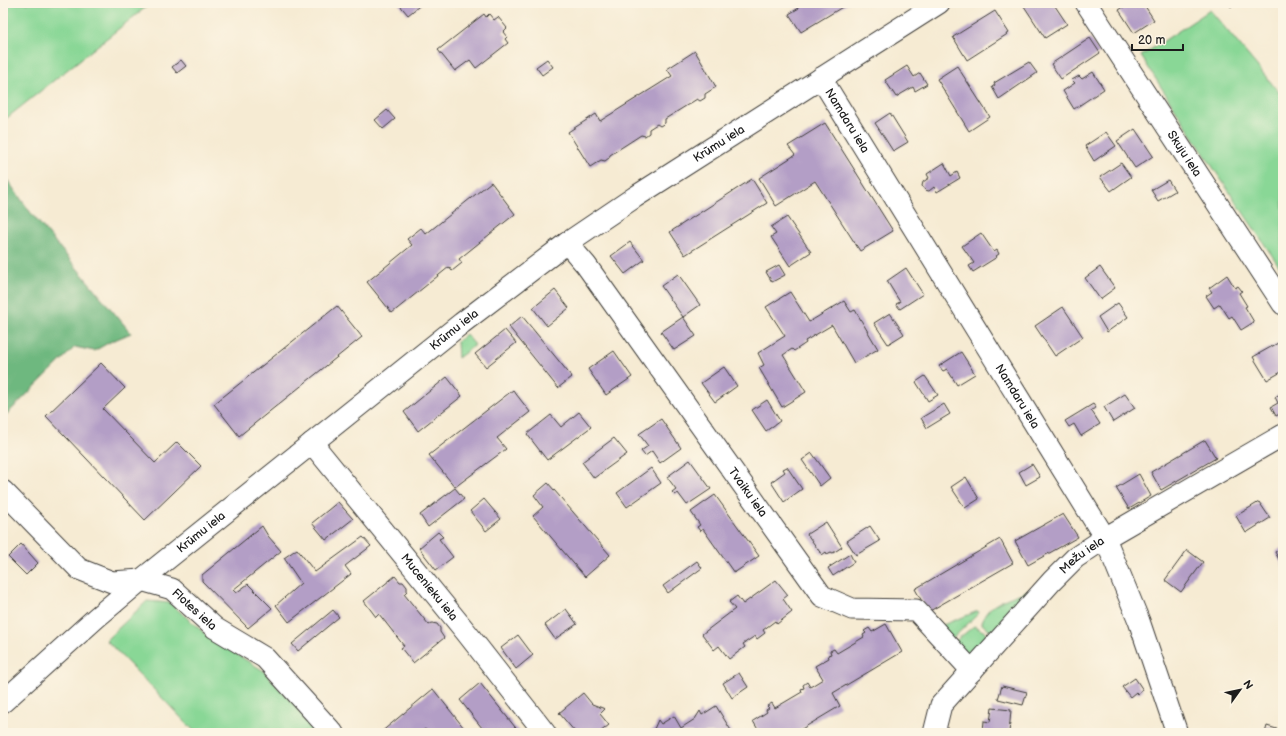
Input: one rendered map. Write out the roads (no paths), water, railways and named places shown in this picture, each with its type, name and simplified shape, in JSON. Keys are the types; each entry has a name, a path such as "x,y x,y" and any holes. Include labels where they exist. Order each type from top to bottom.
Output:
{"street":[{"name":"Krūmu iela","path":"3,702 90,623 141,580 462,323 567,243 642,193 939,3"},
{"name":"Skuju iela","path":"1086,3 1280,293"},
{"name":"Namdaru iela","path":"821,78 1105,538 1139,621 1177,733"},
{"name":"Tvaiku iela","path":"567,243 586,265 822,596 852,609 916,610 972,671"},
{"name":"Mežu iela","path":"934,733 941,705 1052,581 1075,558 1105,538 1283,434"},
{"name":"Mucenieku iela","path":"312,443 466,632 545,733"},
{"name":"Flotes iela","path":"3,492 80,569 112,582 141,580 172,589 215,628 265,658 333,733"}]}
